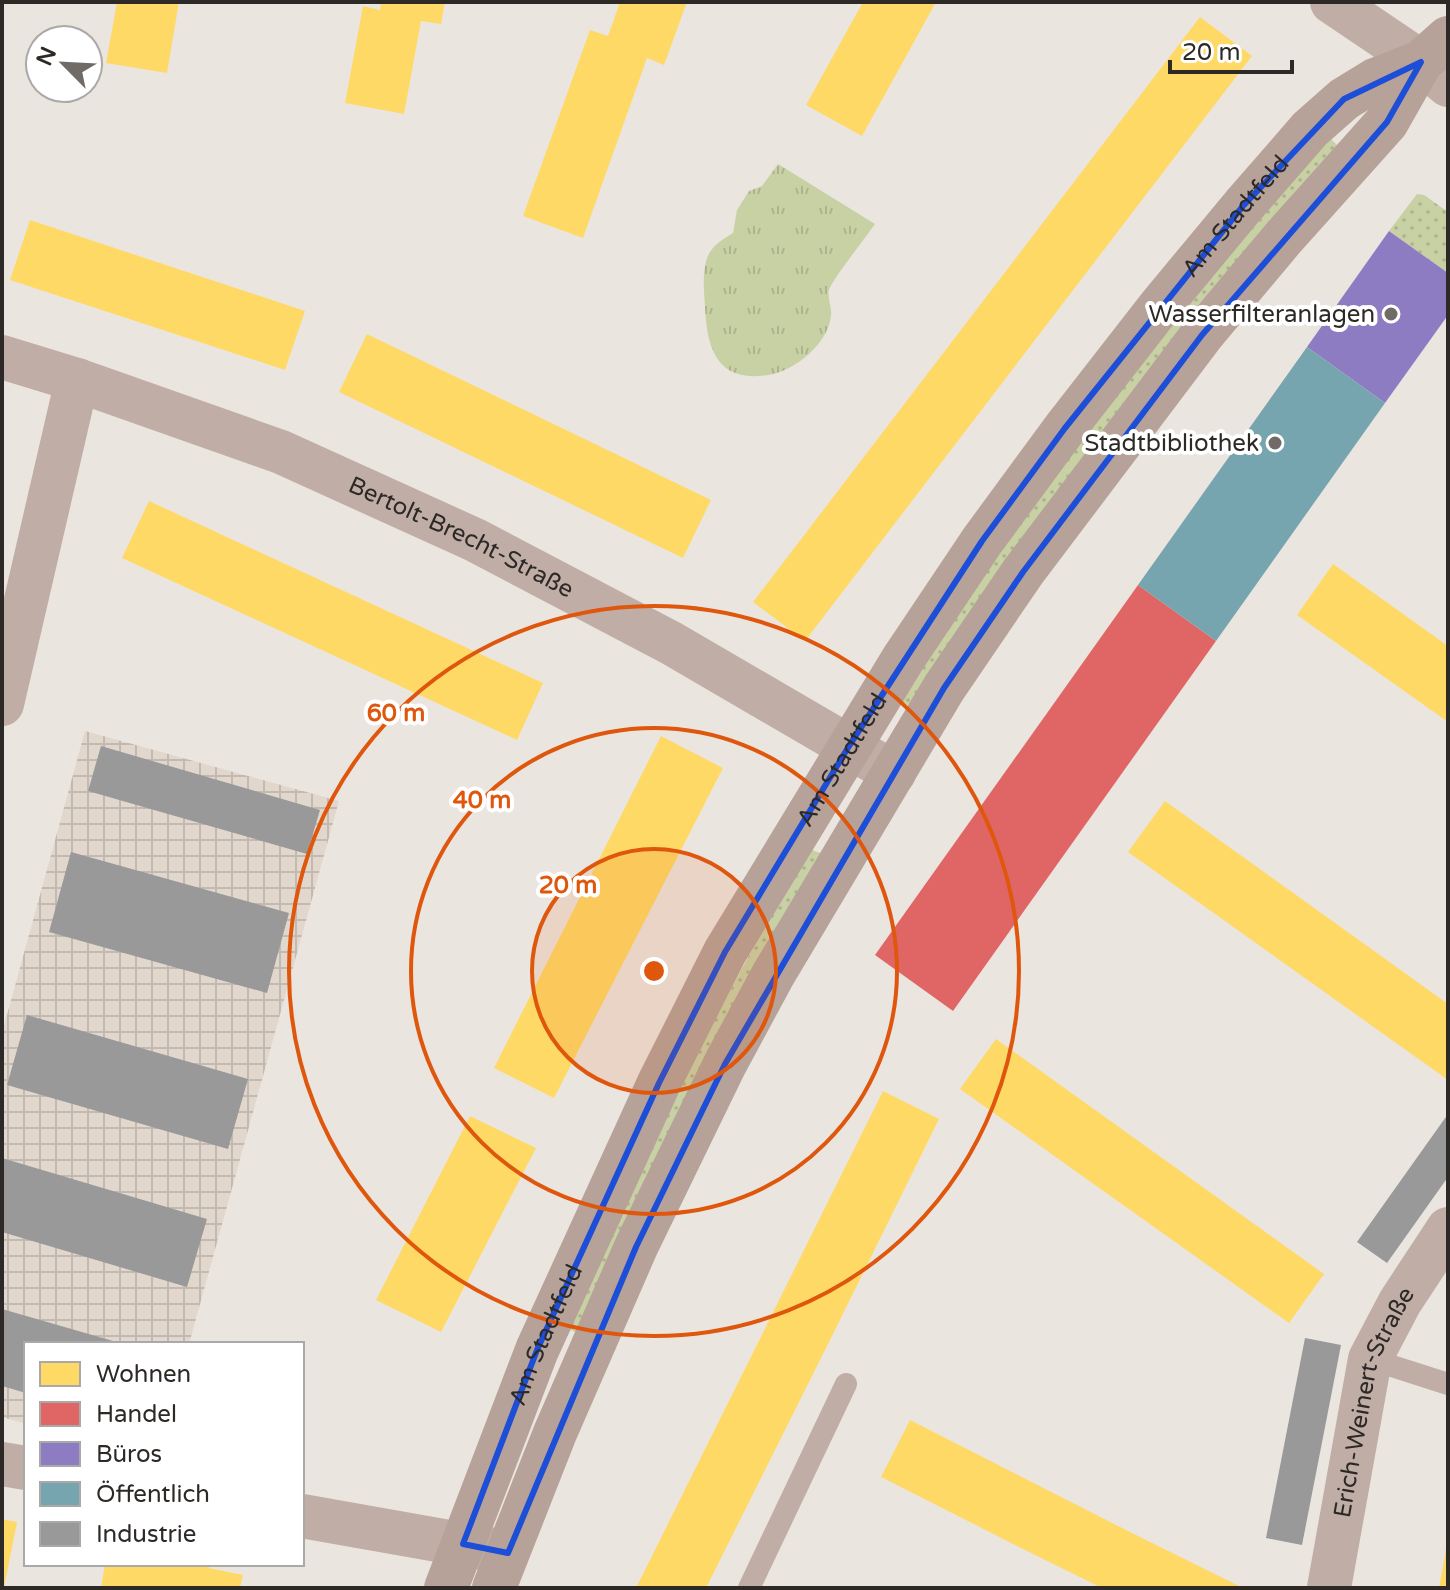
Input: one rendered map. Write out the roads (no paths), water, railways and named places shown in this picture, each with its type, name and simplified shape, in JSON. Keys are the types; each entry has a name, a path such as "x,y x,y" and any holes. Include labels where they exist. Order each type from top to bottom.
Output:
{"street":[{"path":"1332,2 1439,62"},
{"name":"Am Stadtfeld","path":"446,1588 537,1350 659,1083 725,952 903,659 991,528 1074,416 1224,228 1310,129 1344,99 1375,80 1439,62"},
{"name":"Am Stadtfeld","path":"501,1570 555,1433 636,1247 725,1064 773,975 944,688 1023,572 1202,335 1439,62"},
{"name":"Bertolt-Brecht-Straße","path":"2,357 77,380 281,452 475,540 671,643 894,773"},
{"path":"2,704 77,380"},
{"name":"Erich-Weinert-Straße","path":"1329,1588 1370,1359 1400,1302 1448,1229"},
{"path":"2,1464 24,1468"},
{"path":"304,1516 463,1544 501,1570"}],"lane":[{"path":"1370,1359 1448,1384"},
{"path":"749,1588 846,1384"}],"place":[{"name":"Wasserfilteranlagen","path":"1391,314"},
{"name":"Stadtbibliothek","path":"1275,443"}]}
